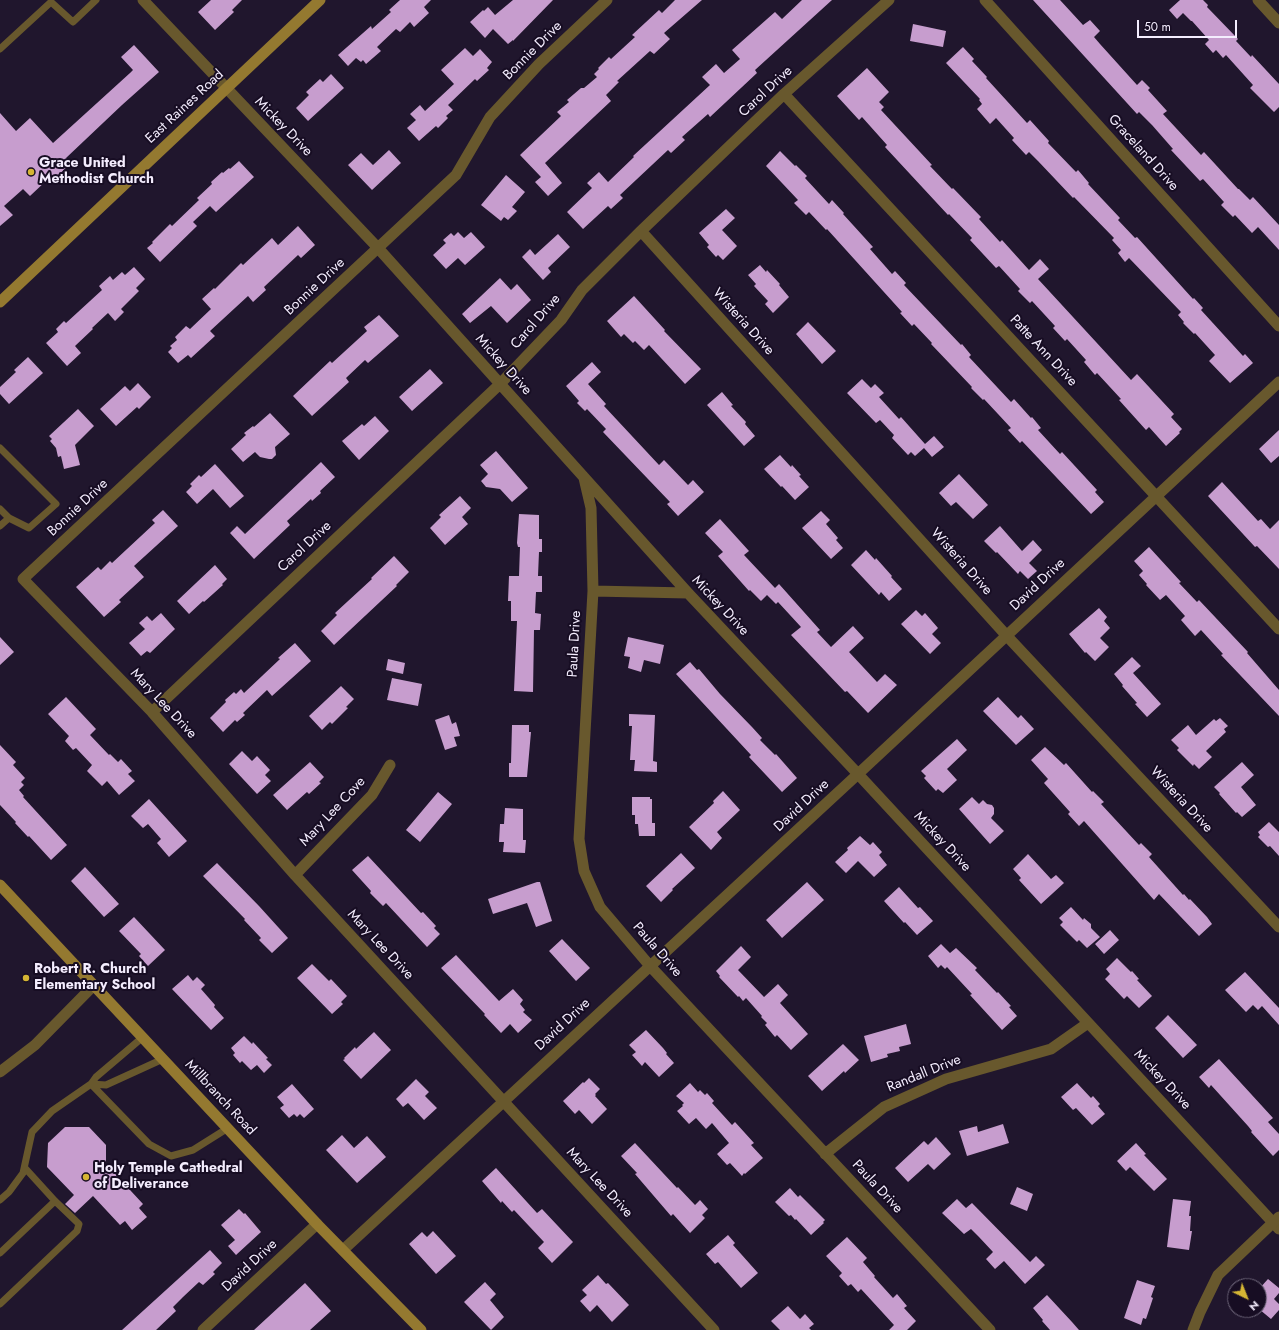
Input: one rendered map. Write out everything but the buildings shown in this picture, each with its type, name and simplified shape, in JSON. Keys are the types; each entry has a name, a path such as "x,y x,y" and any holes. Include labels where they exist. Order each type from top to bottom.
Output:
{"main road":[{"name":"East Raines Road","path":"0,302 320,0"},
{"name":"Millbranch Road","path":"0,885 317,1224 421,1330"}],"street":[{"name":"Mickey Drive","path":"143,0 378,248 688,593 1088,1023 1277,1223"},
{"name":"Bonnie Drive","path":"23,579 456,176 490,117 539,64 607,0"},
{"name":"Carol Drive","path":"152,712 500,384 561,320 582,290 641,231 784,94 889,0"},
{"name":"Graceland Drive","path":"985,0 1279,326"},
{"path":"1258,0 1279,23"},
{"name":"Patte Ann Drive","path":"784,94 1279,629"},
{"name":"Wisteria Drive","path":"641,231 1006,635 1279,927"},
{"name":"David Drive","path":"343,1250 1279,382"},
{"name":"Paula Drive","path":"583,476 591,508 593,591 579,839 584,871 600,907 650,966 990,1330"},
{"name":"Mary Lee Drive","path":"23,579 152,712 294,875 714,1330"},
{"path":"593,591 688,593"},
{"name":"Mary Lee Cove","path":"294,875 372,795 390,765"},
{"path":"0,1072 35,1045 94,985"},
{"name":"Randall Drive","path":"825,1154 884,1107 946,1079 1051,1049 1088,1023"},
{"path":"1193,1330 1218,1275 1277,1223"},
{"name":"David Drive","path":"203,1330 317,1224"}],"lane":[{"path":"0,50 51,2 73,22 96,0"},
{"path":"0,448 56,504 29,528 9,518 0,509"},
{"path":"0,526 9,518"},
{"path":"0,1200 9,1192 23,1173 32,1132 52,1111 91,1084 96,1077 142,1037"},
{"path":"91,1084 106,1085 163,1059"},
{"path":"91,1084 149,1144 171,1156 194,1150 228,1128"},
{"path":"0,1304 78,1231 79,1224 55,1201 25,1168"},
{"path":"0,1253 55,1201"}],"place":[{"name":"Grace United Methodist Church","path":"31,172"},
{"name":"Robert R. Church Elementary School","path":"26,978"},
{"name":"Holy Temple Cathedral of Deliverance","path":"86,1177"}]}
